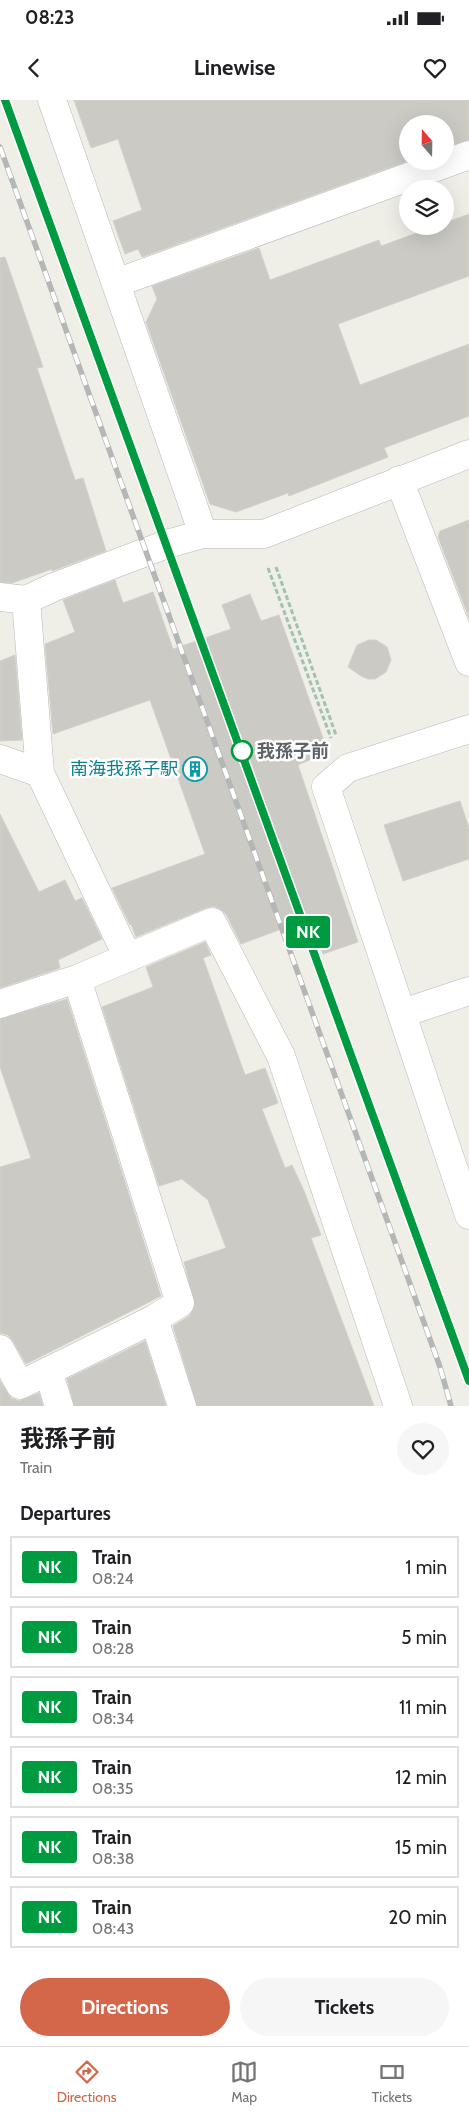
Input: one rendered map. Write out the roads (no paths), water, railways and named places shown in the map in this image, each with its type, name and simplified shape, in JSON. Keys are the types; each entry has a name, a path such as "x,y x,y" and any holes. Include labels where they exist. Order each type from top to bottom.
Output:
{"street":[{"path":"52,100 203,534"},
{"path":"116,283 469,155"},
{"path":"128,958 40,772 13,599 54,586 167,544 203,534 264,534 469,454"},
{"path":"399,480 469,662"},
{"path":"469,729 348,768 326,786 403,1012 469,1215"},
{"path":"0,759 40,772"},
{"path":"0,1004 78,979 212,922 281,1056 398,1406"},
{"path":"0,1349 20,1385 154,1319 180,1303 78,979"},
{"path":"403,1012 469,991"},
{"path":"154,1319 182,1406"},
{"path":"48,1371 59,1406"}],"railway":[{"path":"5,100 469,1381"},
{"path":"0,147 440,1367 451,1406"}],"train":[{"name":"NK","path":"5,100 469,1381"}],"place":[{"name":"我孫子前","path":"242,751"},
{"name":"南海我孫子駅","path":"195,769"}]}
